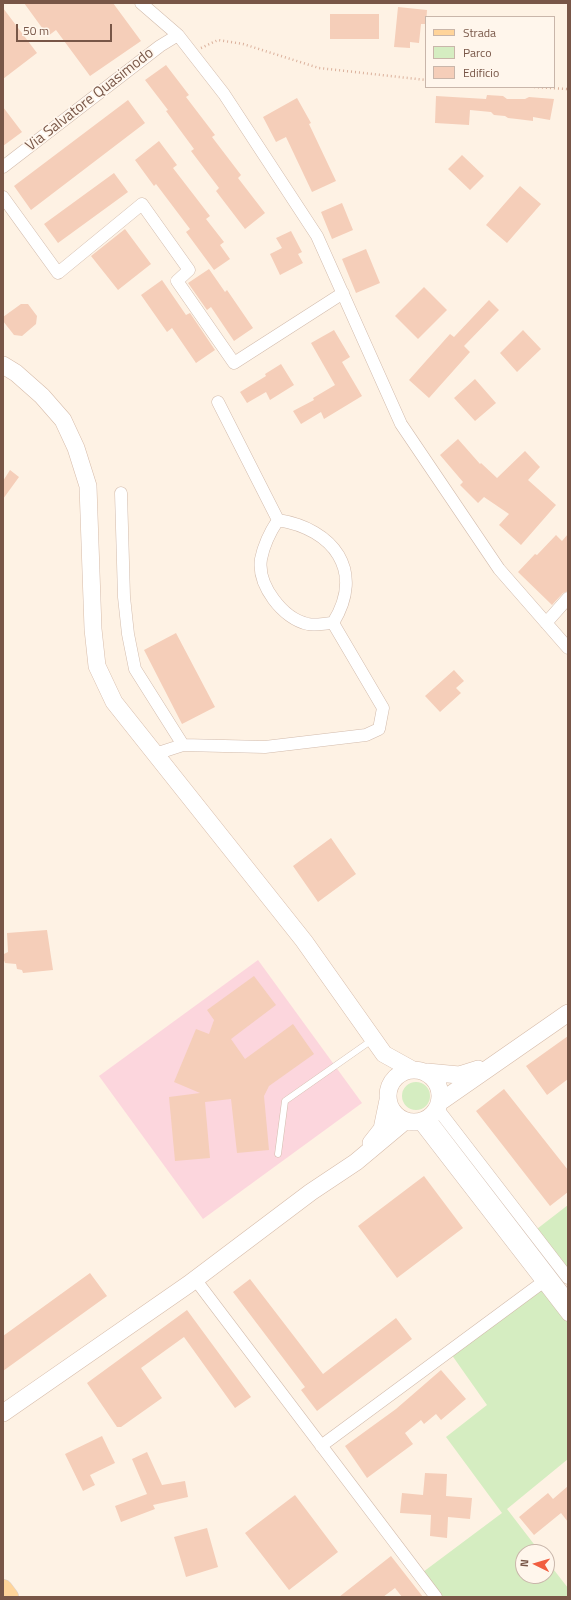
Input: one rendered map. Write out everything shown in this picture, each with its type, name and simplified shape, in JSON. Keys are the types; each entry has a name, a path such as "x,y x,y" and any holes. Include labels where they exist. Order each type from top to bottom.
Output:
{"main road":[{"path":"3,365 16,373 53,408 63,420 76,448 88,486 93,629 97,666 114,702 304,941 384,1054 434,1078 439,1085 441,1093 426,1114 400,1118 392,1110 388,1094 384,1054"},
{"path":"3,1413 195,1279 310,1192 426,1114 492,1064 568,1012"},
{"path":"356,1162 382,1129 388,1094 392,1081 397,1075 404,1071 419,1071 459,1075 492,1064"},
{"path":"3,1589 9,1597"}],"street":[{"path":"141,3 178,35 224,94 317,236 401,424 499,569 568,648"},
{"name":"Via Salvatore Quasimodo","path":"3,167 160,46 178,35"},
{"path":"3,197 58,273 142,204 189,270 177,281 234,363 343,293"},
{"path":"218,402 278,520"},
{"path":"121,493 124,598 128,634 135,669 183,745"},
{"path":"278,520 268,536 261,560 264,581 274,599 286,613 309,624 333,623"},
{"path":"278,520 295,522 306,527 324,537 336,551 345,569 345,590 341,610 333,623"},
{"path":"546,623 568,598"},
{"path":"155,754 183,745 265,747 366,735 379,729 383,708 333,623"},
{"path":"426,1114 564,1263 568,1278"},
{"path":"426,1114 543,1282 568,1315"},
{"path":"426,1114 568,1299"},
{"path":"195,1279 436,1597"},
{"path":"321,1446 543,1282"}],"lane":[{"path":"278,1154 285,1101 373,1039"}],"path":[{"path":"192,53 218,40 243,44 319,68 425,80"},
{"path":"551,88 568,89"}],"shaded area":[{"path":"258,960 362,1103 203,1219 99,1076"}],"green space":[{"path":"416,1082 426,1086 430,1096 426,1106 416,1110 406,1106 402,1096 406,1086"},
{"path":"568,1205 568,1278 533,1232"},
{"path":"543,1282 568,1315 568,1459 507,1509 534,1544 515,1544 515,1584 555,1584 555,1571 568,1588 568,1597 436,1597 419,1575 502,1513 446,1437 487,1405 449,1351"}],"building":[{"path":"24,3 113,3 141,41 90,76 56,30 48,36"},
{"path":"398,7 427,10 425,24 421,24 419,43 410,42 410,48 394,47"},
{"path":"3,8 37,53 3,79"},
{"path":"330,14 379,14 379,39 330,39"},
{"path":"166,65 189,95 186,97 215,135 212,137 241,175 238,178 265,213 245,229 216,191 219,188 191,151 194,149 166,111 168,110 145,80"},
{"path":"487,95 503,96 507,99 525,99 529,97 554,99 550,120 533,117 533,121 508,118 505,116 494,115 491,112 470,110 469,125 435,123 436,96 486,99"},
{"path":"297,98 311,123 309,124 336,181 312,192 286,137 276,142 263,117"},
{"path":"128,100 145,123 31,210 14,186"},
{"path":"3,107 22,132 3,146"},
{"path":"159,141 177,165 173,168 210,216 206,219 224,242 220,245 230,259 214,270 186,232 190,229 156,184 154,186 135,160"},
{"path":"462,155 484,176 470,190 448,169"},
{"path":"114,173 128,192 58,243 44,224"},
{"path":"520,186 541,204 507,243 486,225"},
{"path":"342,203 353,230 332,239 321,212"},
{"path":"125,229 151,264 118,290 91,256"},
{"path":"291,231 302,252 298,254 303,263 280,275 270,254 282,248 276,238"},
{"path":"366,249 380,283 356,293 342,259"},
{"path":"209,269 225,292 227,290 253,328 234,341 211,307 207,310 188,283"},
{"path":"162,280 186,315 190,313 215,350 196,363 172,328 167,332 141,295"},
{"path":"424,287 447,310 418,339 395,316"},
{"path":"489,300 499,310 464,346 470,352 429,398 409,380 450,334 454,337"},
{"path":"21,304 28,304 37,316 36,324 22,336 14,335 3,321 3,317"},
{"path":"334,330 350,357 342,362 362,396 324,419 321,412 301,424 293,411 314,400 313,398 335,385 311,343"},
{"path":"523,330 541,349 517,372 500,353"},
{"path":"281,364 294,385 270,400 266,392 247,403 240,392 266,376 265,374"},
{"path":"475,379 496,403 475,421 454,398"},
{"path":"458,439 480,464 481,463 497,478 525,451 540,467 528,480 556,505 521,545 499,525 509,514 484,497 478,503 460,485 463,482 440,455"},
{"path":"10,470 19,477 3,499 3,481"},
{"path":"568,534 568,591 563,593 552,605 518,572 556,535 562,541"},
{"path":"176,633 215,707 182,724 144,650"},
{"path":"454,670 464,681 456,688 461,693 440,712 425,696"},
{"path":"331,838 356,874 318,902 293,866"},
{"path":"47,930 53,970 23,973 22,970 17,969 16,964 5,963 3,958 4,954 8,952 7,933"},
{"path":"254,976 276,1005 231,1039 245,1059 293,1024 314,1054 269,1086 264,1096 269,1150 237,1153 231,1099 205,1102 210,1158 175,1161 169,1097 200,1093 174,1082 196,1029 209,1034 214,1020 207,1010"},
{"path":"568,1036 568,1079 547,1095 526,1066"},
{"path":"504,1089 568,1170 568,1192 550,1206 476,1111"},
{"path":"424,1176 463,1228 397,1278 358,1226"},
{"path":"90,1273 107,1296 3,1371 3,1336"},
{"path":"250,1279 323,1374 396,1318 412,1339 317,1411 301,1390 305,1387 233,1292"},
{"path":"187,1310 251,1397 235,1408 184,1337 141,1368 162,1398 121,1427 117,1427 87,1383"},
{"path":"441,1370 466,1399 441,1420 436,1414 424,1424 421,1420 405,1433 413,1444 367,1478 345,1446 396,1409"},
{"path":"102,1436 115,1463 90,1475 95,1485 83,1491 65,1454"},
{"path":"147,1452 162,1485 185,1481 188,1497 153,1505 155,1509 121,1522 115,1506 147,1494 132,1459"},
{"path":"425,1473 447,1474 446,1496 472,1498 470,1519 448,1517 447,1538 430,1536 431,1515 400,1513 402,1493 423,1495"},
{"path":"568,1486 568,1522 561,1513 534,1535 519,1517 548,1493 553,1499"},
{"path":"295,1495 338,1552 289,1590 245,1533"},
{"path":"207,1528 218,1567 186,1577 174,1537"},
{"path":"391,1556 423,1597 402,1597 395,1588 383,1597 339,1597"}]}
